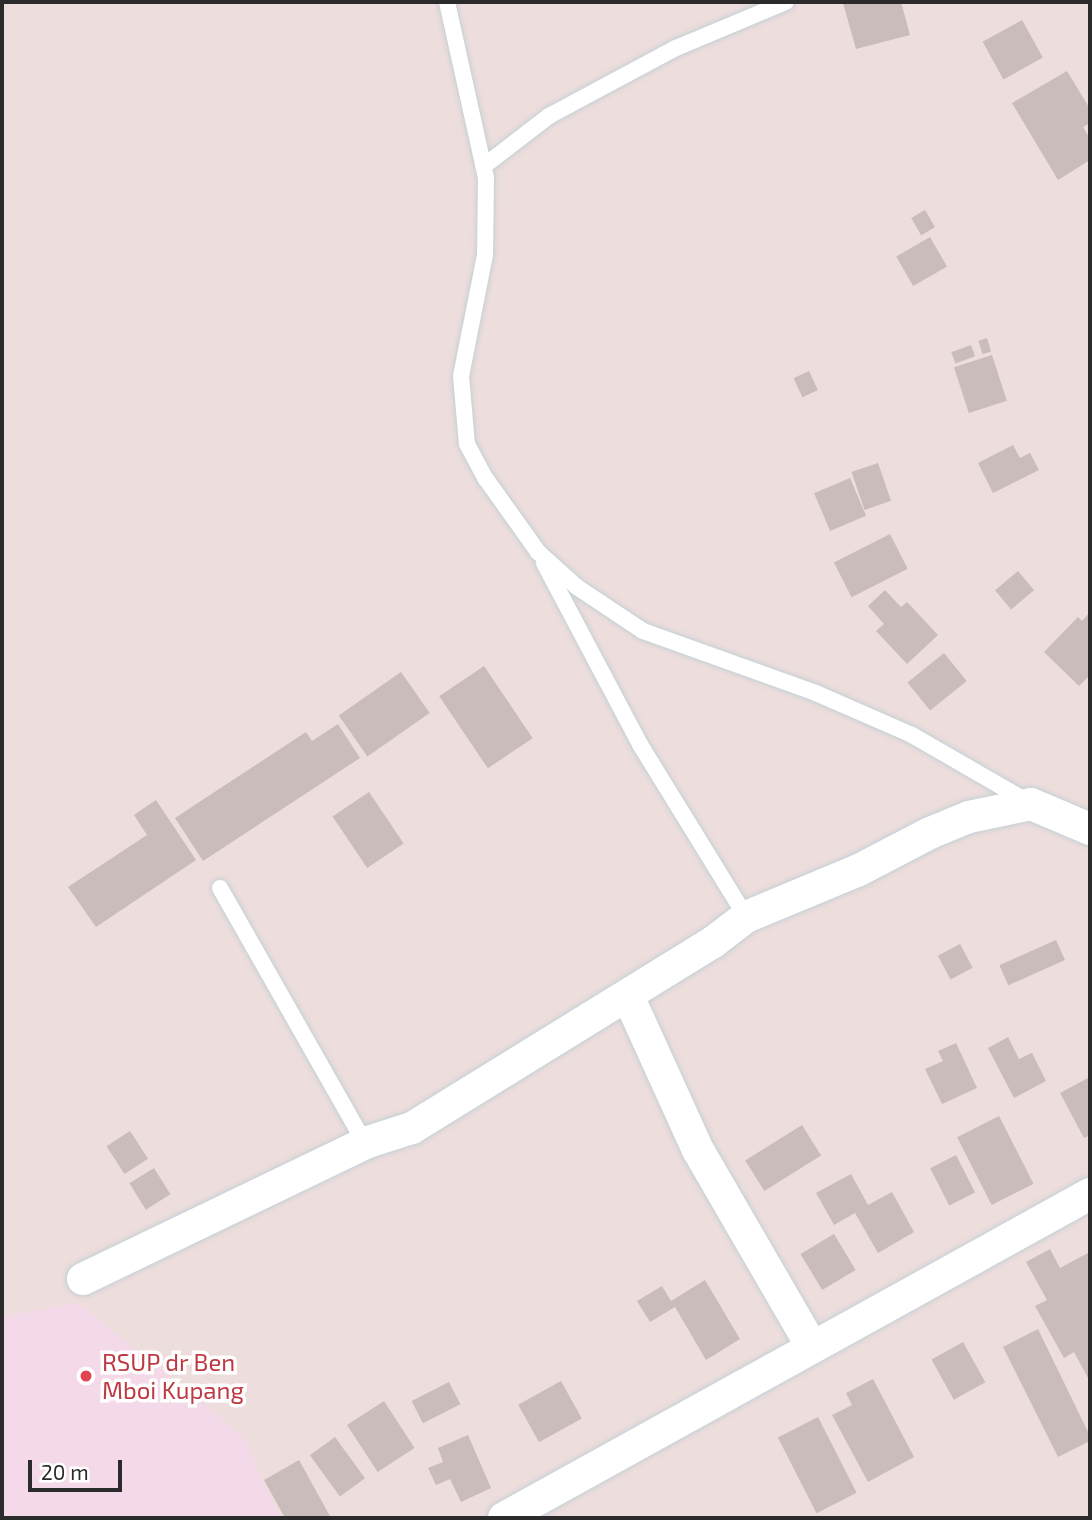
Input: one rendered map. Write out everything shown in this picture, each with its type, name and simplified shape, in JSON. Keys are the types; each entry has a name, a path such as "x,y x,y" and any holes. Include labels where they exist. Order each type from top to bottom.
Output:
{"street":[{"path":"83,1279 365,1143 412,1128 712,943 746,917 859,870 956,822 1031,804 1090,829"},
{"path":"628,996 698,1150 811,1347"},
{"path":"503,1518 1090,1194"}],"lane":[{"path":"447,2 484,166 485,255 461,376 467,443 486,479 538,552 641,746 746,917"},
{"path":"484,166 549,116 676,48 786,2"},
{"path":"538,552 577,587 643,631 816,693 912,734 1031,804"},
{"path":"220,888 365,1143"}],"shaded area":[{"name":"RSUP dr Ben Mboi Kupang","path":"78,1303 243,1436 280,1518 2,1518 2,1317"}],"building":[{"path":"901,2 910,35 856,49 843,3"},
{"path":"1022,20 1043,58 1003,79 983,42"},
{"path":"1067,71 1090,109 1090,123 1083,127 1090,139 1090,160 1058,180 1012,103"},
{"path":"925,210 935,227 921,235 911,218"},
{"path":"930,237 947,266 913,286 896,256"},
{"path":"987,338 991,351 982,354 978,341"},
{"path":"971,345 975,356 955,363 951,352"},
{"path":"992,355 1007,401 969,413 954,367"},
{"path":"809,371 818,390 802,397 794,378"},
{"path":"1013,445 1020,458 1030,453 1039,470 993,493 978,463"},
{"path":"878,463 891,501 865,510 852,472"},
{"path":"850,478 866,516 830,531 814,493"},
{"path":"890,534 908,569 852,597 834,563"},
{"path":"1018,571 1034,590 1011,609 995,590"},
{"path":"885,590 901,607 907,602 938,635 907,664 876,631 884,624 868,606"},
{"path":"1090,612 1090,675 1079,686 1044,652 1078,617 1082,621"},
{"path":"944,653 967,681 930,711 907,683"},
{"path":"484,666 533,738 488,768 439,696"},
{"path":"401,672 430,713 367,757 339,716"},
{"path":"338,724 360,758 203,861 175,818 306,732 312,741"},
{"path":"369,792 404,843 367,868 333,817"},
{"path":"156,800 196,860 96,927 68,887 147,835 134,815"},
{"path":"1056,940 1065,960 1008,985 999,965"},
{"path":"960,944 973,968 951,980 938,956"},
{"path":"1008,1037 1019,1059 1032,1053 1046,1081 1014,1098 988,1048"},
{"path":"956,1043 977,1088 942,1104 925,1069 943,1061 938,1051"},
{"path":"1090,1077 1090,1135 1084,1138 1060,1093"},
{"path":"999,1116 1034,1184 992,1205 957,1137"},
{"path":"802,1125 821,1156 764,1191 745,1161"},
{"path":"130,1131 148,1159 124,1174 107,1146"},
{"path":"956,1155 975,1192 949,1206 930,1168"},
{"path":"154,1168 170,1194 146,1210 129,1183"},
{"path":"851,1174 868,1205 892,1192 914,1232 878,1253 855,1213 834,1225 816,1193"},
{"path":"834,1234 856,1270 822,1290 801,1254"},
{"path":"1050,1249 1060,1268 1088,1253 1090,1257 1088,1378 1074,1352 1064,1358 1035,1306 1047,1300 1026,1262"},
{"path":"705,1280 740,1339 706,1360 675,1307 650,1322 637,1301 662,1286 671,1301"},
{"path":"1038,1329 1090,1436 1090,1441 1058,1457 1003,1347"},
{"path":"963,1342 985,1382 954,1400 932,1359"},
{"path":"873,1379 914,1457 868,1482 832,1415 852,1405 846,1393"},
{"path":"561,1381 582,1419 539,1442 518,1405"},
{"path":"449,1382 460,1404 423,1423 412,1401"},
{"path":"384,1401 414,1448 378,1472 347,1425"},
{"path":"818,1417 857,1493 816,1513 778,1437"},
{"path":"468,1435 491,1488 461,1502 450,1479 436,1485 428,1468 443,1462 438,1448"},
{"path":"335,1437 365,1478 340,1496 310,1455"},
{"path":"299,1460 331,1518 285,1518 264,1480"}],"place":[{"name":"RSUP dr Ben Mboi Kupang","path":"86,1376"}]}
